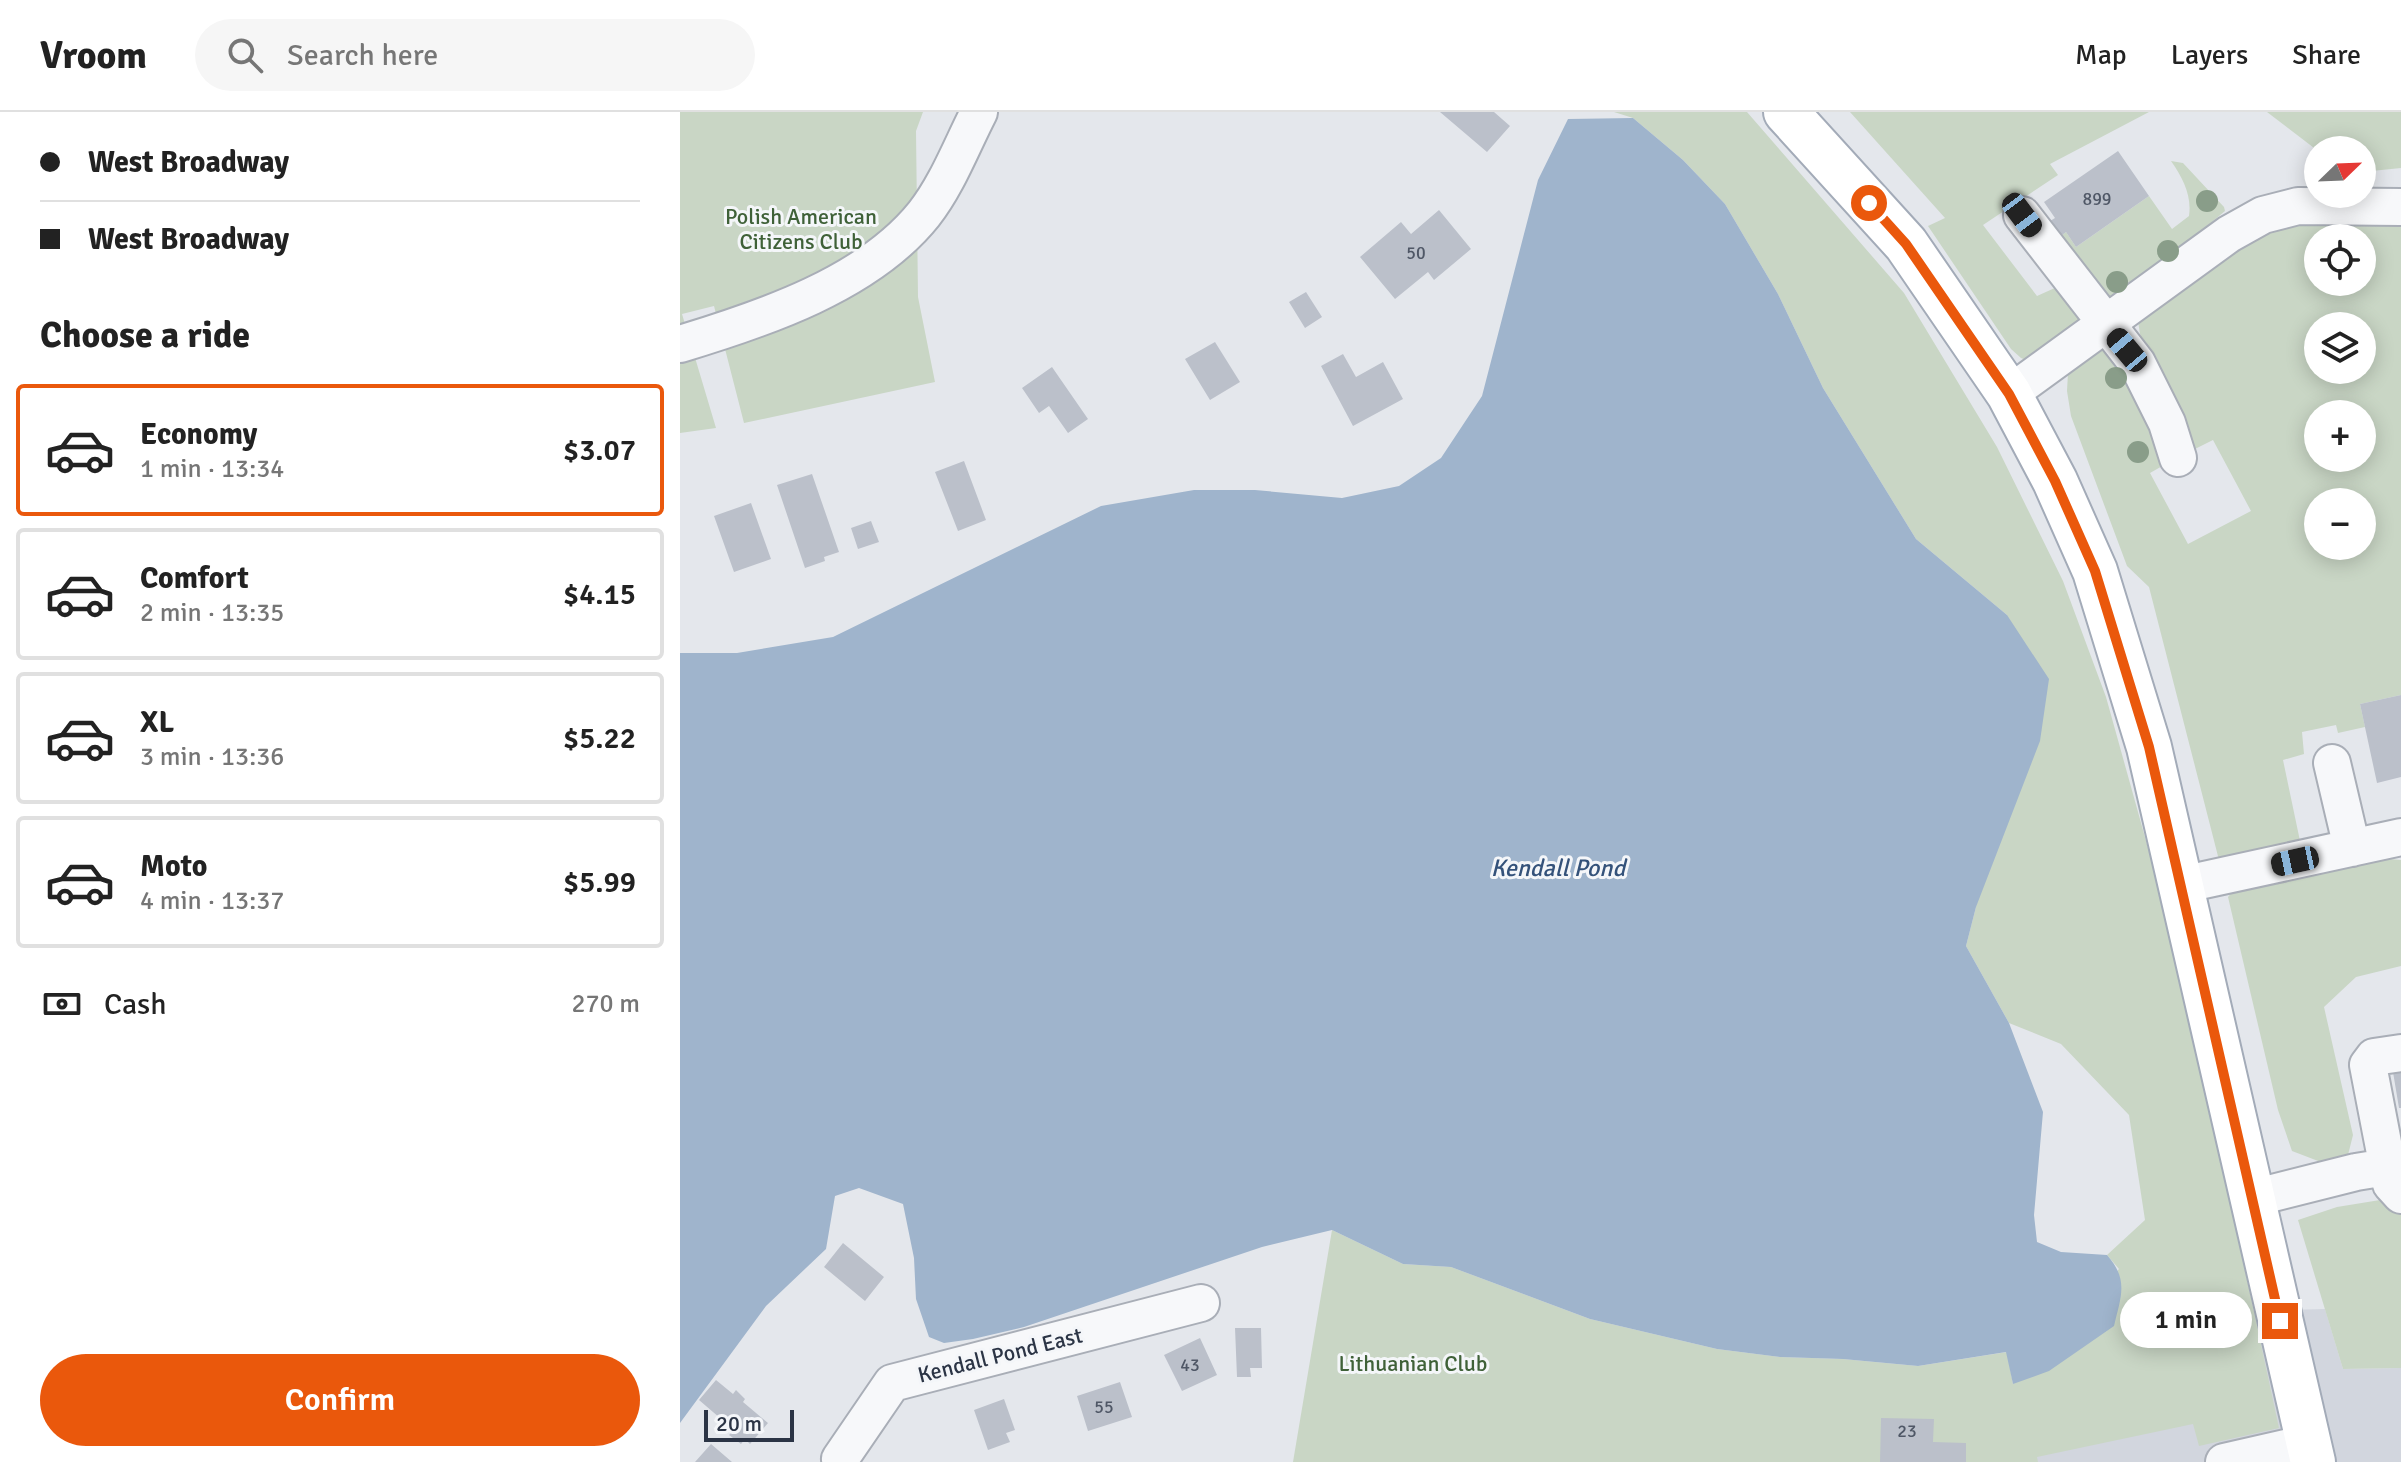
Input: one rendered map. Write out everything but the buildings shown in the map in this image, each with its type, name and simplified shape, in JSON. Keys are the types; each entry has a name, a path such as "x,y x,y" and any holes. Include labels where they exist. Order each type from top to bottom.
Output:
{"main road":[{"path":"1786,112 1906,244 2009,394 2055,481 2095,571 2149,747 2311,1452"}],"street":[{"path":"680,344 785,307 865,267 925,213 979,112"},
{"path":"2009,394 2229,234 2263,215 2298,206 2401,207"},
{"path":"2022,215 2137,363 2167,423 2178,458"},
{"path":"2332,763 2352,848"},
{"path":"2181,885 2401,837"},
{"path":"2253,1198 2356,1172 2394,1181 2390,1125 2368,1065 2374,1057 2401,1053"},
{"name":"Kendall Pond East","path":"841,1462 840,1459 892,1383 1201,1303"},
{"path":"2224,1462 2311,1452"}],"shaded area":[{"path":"2325,1309 2343,1369 2401,1368 2401,1462 2020,1462 2253,1311"}],"green space":[{"name":"Polish American Citizens Club","path":"680,112 923,112 916,131 918,297 935,382 744,423 714,306 682,314 716,428 680,433"},
{"name":"Lithuanian Club","path":"1614,112 1747,112 1904,293 1997,447 2063,581 2106,697 2175,945 2279,1428 2199,1446 2193,1424 2037,1457 2038,1462 1293,1462 1332,1230 1403,1264 1451,1267 1590,1319 1717,1349 1780,1357 1918,1366 2007,1352 2013,1384 2119,1269 2107,1255 2145,1220 2129,1115 2061,1044 2009,1023 1966,946 1976,907 2007,615 1916,539 1823,388 1778,294 1725,204 1683,160 1633,118"},
{"path":"1850,112 2149,112 2050,164 2058,175 1983,225 2037,296 2057,287 2085,323 2033,363 2021,358 2011,349 1928,226 1945,218"},
{"path":"2267,112 2401,112 2401,168 2376,171 2376,136 2304,136 2304,140"},
{"path":"2171,161 2183,163 2225,211 2110,307 2056,240 2066,232 2076,247 2149,196 2172,229 2189,216 2190,209 2186,187"},
{"path":"2401,217 2401,695 2360,704 2365,727 2338,733 2336,725 2302,732 2304,754 2283,760 2300,841 2220,864 2149,587 2127,566 2071,416 2067,391 2068,373 2109,341 2171,461 2150,473 2188,544 2251,511 2213,440 2183,455 2138,321 2247,240 2304,219"},
{"path":"2379,858 2401,860 2401,966 2356,977 2324,1007 2353,1135 2348,1155 2326,1164 2292,1151 2278,1110 2228,897 2233,891"},
{"path":"2380,1200 2401,1210 2401,1368 2343,1369 2298,1220 2337,1207"}],"water":[{"name":"Kendall Pond","path":"1633,118 1683,160 1725,204 1778,294 1823,388 1916,539 2007,615 2049,679 2040,741 1976,907 1966,946 2009,1023 2043,1112 2034,1215 2037,1242 2061,1252 2107,1255 2121,1281 2121,1297 2114,1326 2049,1371 2013,1384 2006,1352 1918,1366 1780,1357 1717,1349 1590,1319 1451,1267 1403,1264 1332,1230 1262,1247 1024,1327 944,1343 929,1337 916,1299 914,1258 903,1204 859,1188 835,1196 826,1249 766,1306 680,1423 680,653 737,653 833,637 1101,506 1194,490 1255,490 1342,498 1399,486 1441,458 1482,396 1538,180 1568,119"}],"route":[{"path":"1869,203 1906,244 2009,394 2055,481 2095,571 2149,747 2280,1321"}]}
